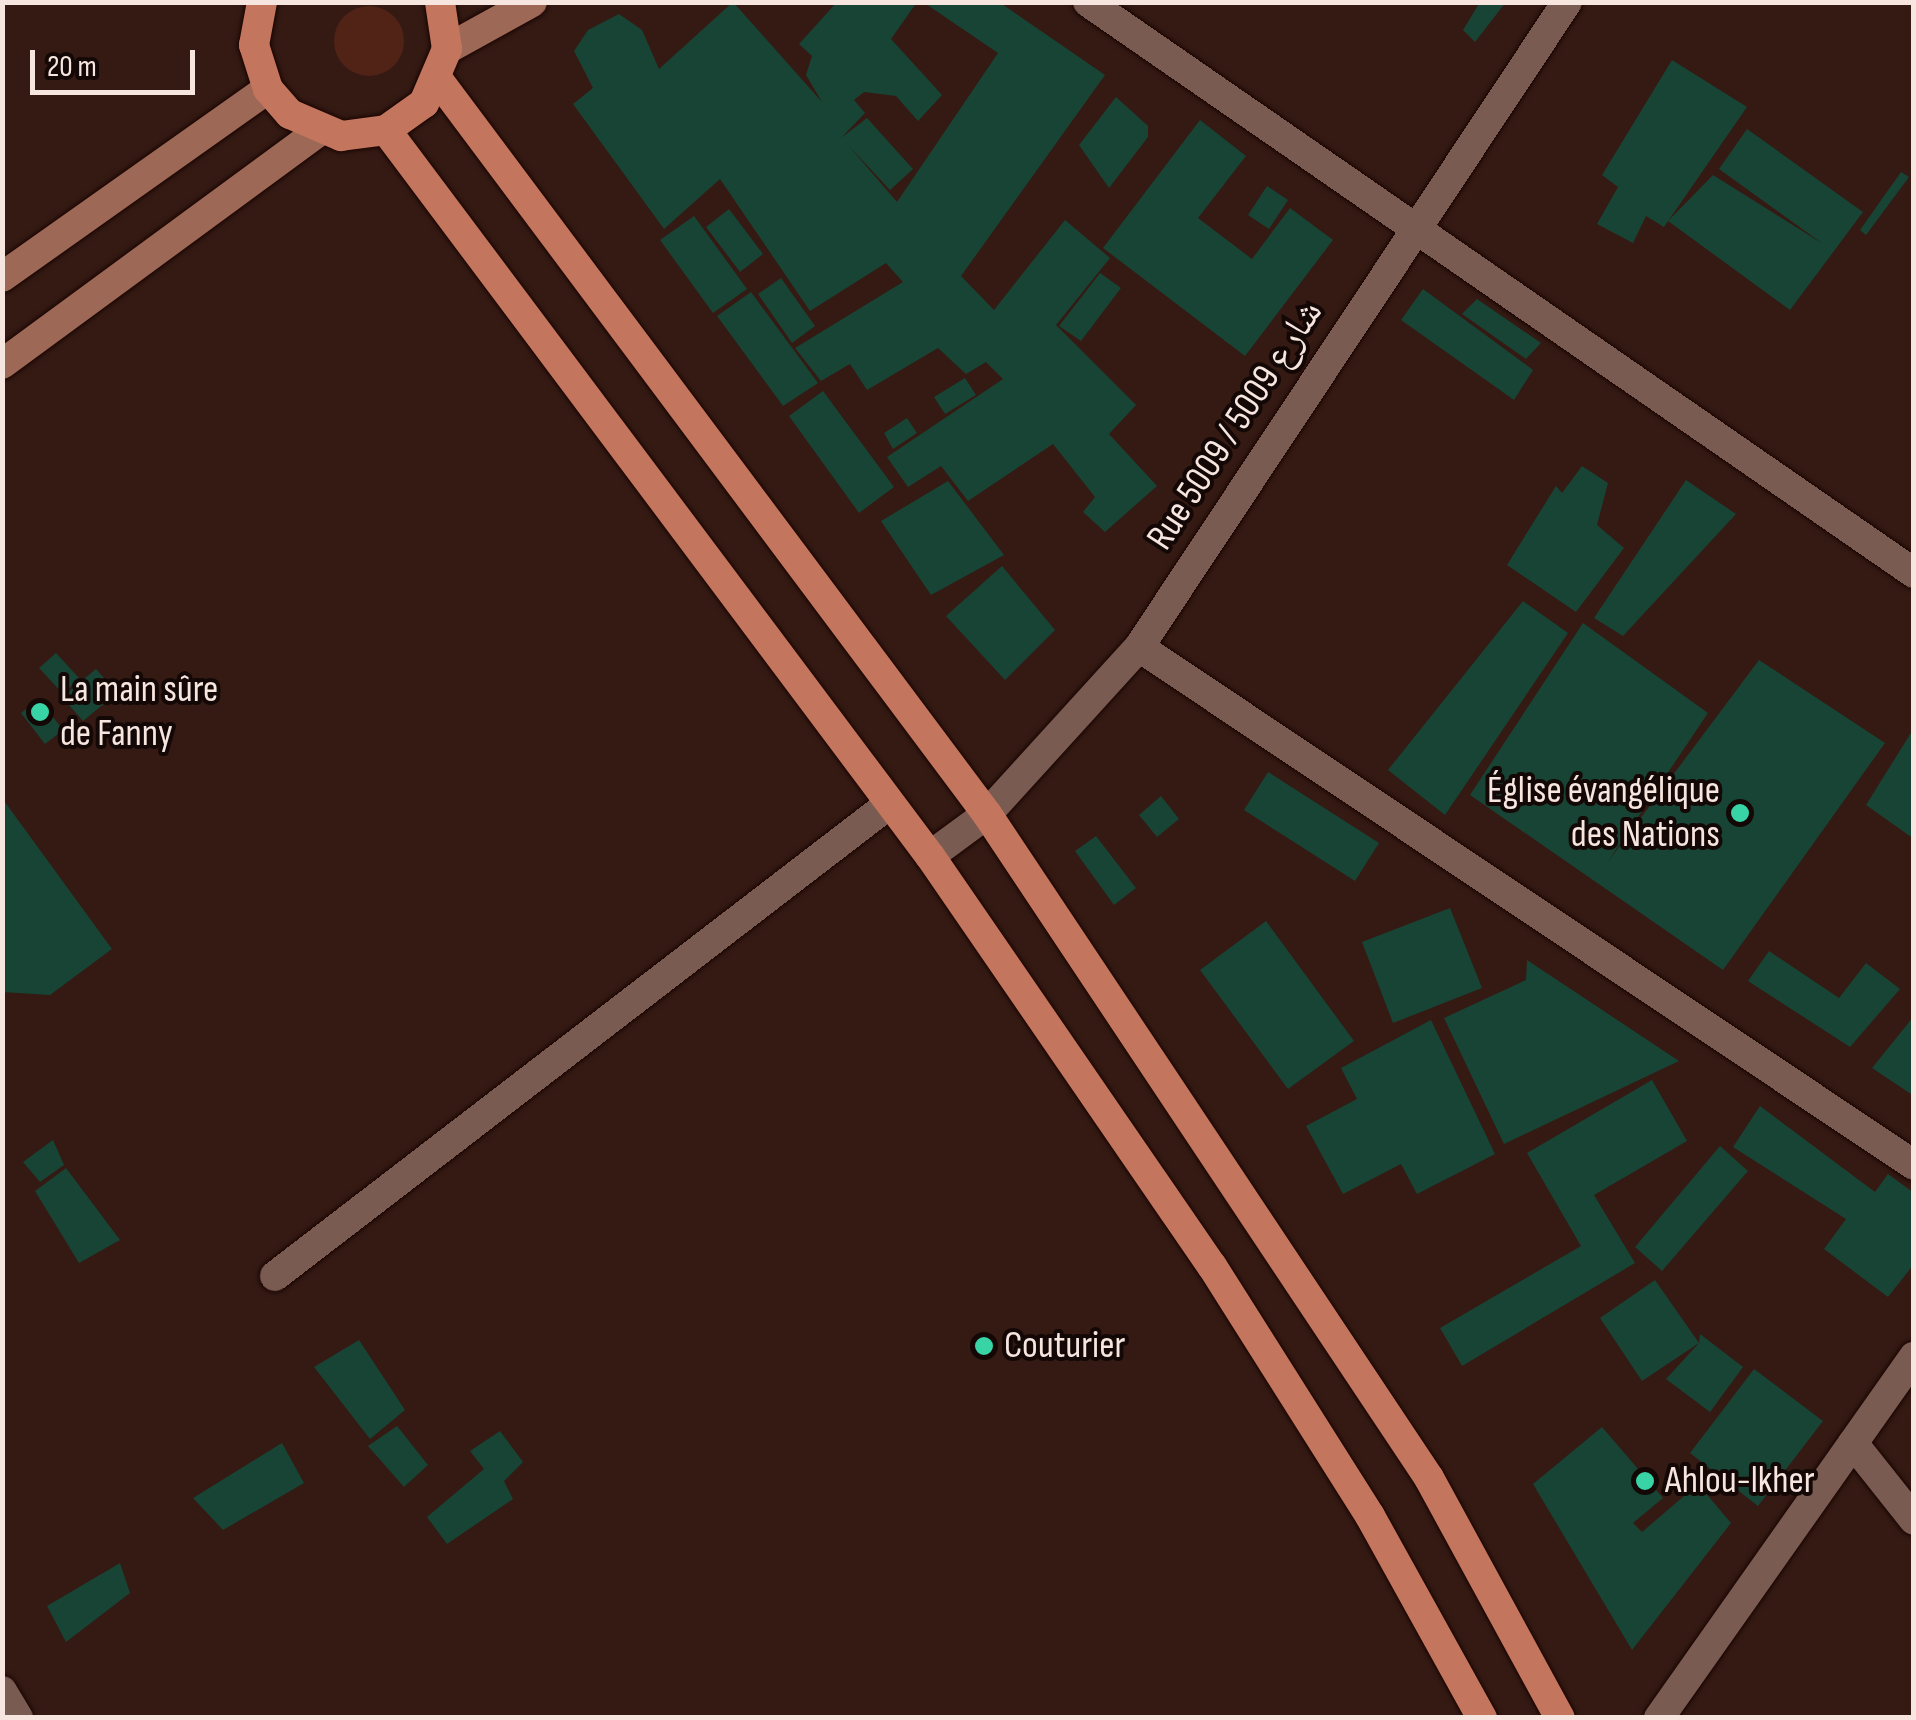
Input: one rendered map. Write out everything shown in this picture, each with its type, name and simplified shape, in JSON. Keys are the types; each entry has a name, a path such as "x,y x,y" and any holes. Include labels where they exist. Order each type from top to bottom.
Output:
{"main road":[{"path":"262,2 254,45 268,89 319,131 386,130 440,81 448,48 440,2"},
{"path":"440,81 988,814 1429,1478 1560,1718"},
{"path":"386,130 888,805 930,856 1212,1266 1482,1718"}],"street":[{"path":"448,48 532,2"},
{"path":"1088,2 1914,573"},
{"name":"Rue 5009 / شارع 5009","path":"930,856 988,814 1139,647 1412,226 1567,2"},
{"path":"2,276 268,89"},
{"path":"2,364 319,131"},
{"path":"1139,647 1914,1165"},
{"path":"275,1276 888,805"},
{"path":"1659,1718 1914,1357"},
{"path":"1854,1443 1914,1520"},
{"path":"2,1691 18,1718"}],"shaded area":[{"path":"369,6 394,16 404,41 394,66 369,76 344,66 334,41 344,16"}],"building":[{"path":"733,2 822,102 806,75 812,56 799,44 837,2 917,2 891,39 942,95 918,121 896,96 864,92 854,100 865,113 841,138 867,118 913,169 890,190 848,145 897,202 998,53 923,2 999,2 1105,75 961,276 994,310 1065,220 1110,258 1056,325 1136,405 1109,434 1157,486 1105,532 1083,512 1095,497 1053,444 968,501 941,466 908,487 887,457 1003,379 986,362 966,374 938,348 867,390 850,364 821,381 795,348 903,282 886,263 810,311 720,179 664,229 573,104 593,88 574,51 588,30 619,14 642,30 659,69"},
{"path":"1480,2 1506,2 1475,42 1463,30"},
{"path":"1672,60 1747,107 1664,227 1646,216 1633,243 1597,224 1618,187 1602,175"},
{"path":"1116,97 1148,126 1148,137 1109,188 1079,145"},
{"path":"1200,120 1246,156 1198,218 1252,259 1290,208 1333,240 1245,356 1103,248"},
{"path":"1747,129 1863,212 1790,310 1668,221 1713,175 1823,244 1719,169"},
{"path":"1901,172 1909,177 1866,235 1860,230"},
{"path":"1267,186 1288,200 1269,229 1248,215"},
{"path":"729,209 763,254 740,272 706,227"},
{"path":"694,216 747,289 713,313 660,240"},
{"path":"1100,273 1121,288 1081,341 1059,326"},
{"path":"781,278 815,326 792,343 758,294"},
{"path":"1423,289 1533,370 1514,400 1401,320"},
{"path":"751,292 818,383 783,406 717,316"},
{"path":"1477,299 1541,343 1526,359 1462,314"},
{"path":"965,378 976,395 945,414 934,397"},
{"path":"823,391 894,487 859,513 789,416"},
{"path":"907,418 917,433 893,449 884,433"},
{"path":"1582,466 1608,483 1597,525 1624,548 1576,612 1507,565 1556,486 1562,493"},
{"path":"1686,480 1736,514 1623,636 1594,618"},
{"path":"948,481 1004,555 931,595 881,521"},
{"path":"1002,566 1055,630 1005,680 946,616"},
{"path":"1523,601 1568,633 1445,815 1388,770"},
{"path":"1583,623 1708,713 1607,863 1759,660 1885,743 1723,970 1470,795"},
{"path":"56,653 79,678 63,694 39,668"},
{"path":"96,669 117,693 83,721 62,697"},
{"path":"39,699 63,730 45,744 21,713"},
{"path":"1914,728 1914,839 1866,805"},
{"path":"1268,772 1379,843 1355,881 1244,810"},
{"path":"1161,796 1179,819 1157,837 1139,815"},
{"path":"2,798 112,949 50,995 2,992"},
{"path":"1096,836 1136,888 1114,905 1075,851"},
{"path":"1450,908 1482,988 1393,1023 1362,942"},
{"path":"1266,921 1354,1041 1288,1089 1200,970"},
{"path":"1769,951 1839,998 1866,963 1900,989 1850,1047 1748,981"},
{"path":"1527,960 1679,1061 1504,1144 1444,1018 1526,980"},
{"path":"1914,1016 1914,1096 1872,1068"},
{"path":"1431,1020 1495,1154 1417,1194 1401,1164 1343,1194 1306,1126 1357,1099 1341,1068"},
{"path":"1652,1080 1687,1141 1594,1195 1635,1263 1462,1366 1440,1328 1581,1246 1527,1153"},
{"path":"1760,1106 1875,1192 1888,1174 1914,1193 1914,1264 1888,1297 1824,1249 1846,1219 1733,1147"},
{"path":"53,1140 64,1165 40,1182 23,1162"},
{"path":"1720,1146 1748,1171 1662,1271 1635,1247"},
{"path":"66,1168 120,1240 79,1263 35,1191"},
{"path":"1655,1280 1699,1343 1642,1381 1600,1318"},
{"path":"1700,1334 1743,1367 1710,1412 1666,1379 1699,1343"},
{"path":"359,1340 405,1410 370,1439 314,1367"},
{"path":"1754,1369 1823,1421 1758,1506 1690,1453"},
{"path":"397,1426 428,1465 404,1487 368,1446"},
{"path":"1602,1427 1663,1498 1633,1523 1642,1532 1698,1484 1731,1523 1632,1650 1533,1484"},
{"path":"500,1431 523,1462 504,1481 513,1499 447,1544 427,1517 484,1469 470,1451"},
{"path":"282,1443 304,1483 223,1530 193,1498"},
{"path":"120,1563 130,1593 66,1642 47,1606"}],"place":[{"name":"La main sûre de Fanny","path":"40,712"},
{"name":"Église évangélique des Nations","path":"1740,813"},
{"name":"Couturier","path":"984,1346"},
{"name":"Ahlou-lkher","path":"1645,1481"}]}
